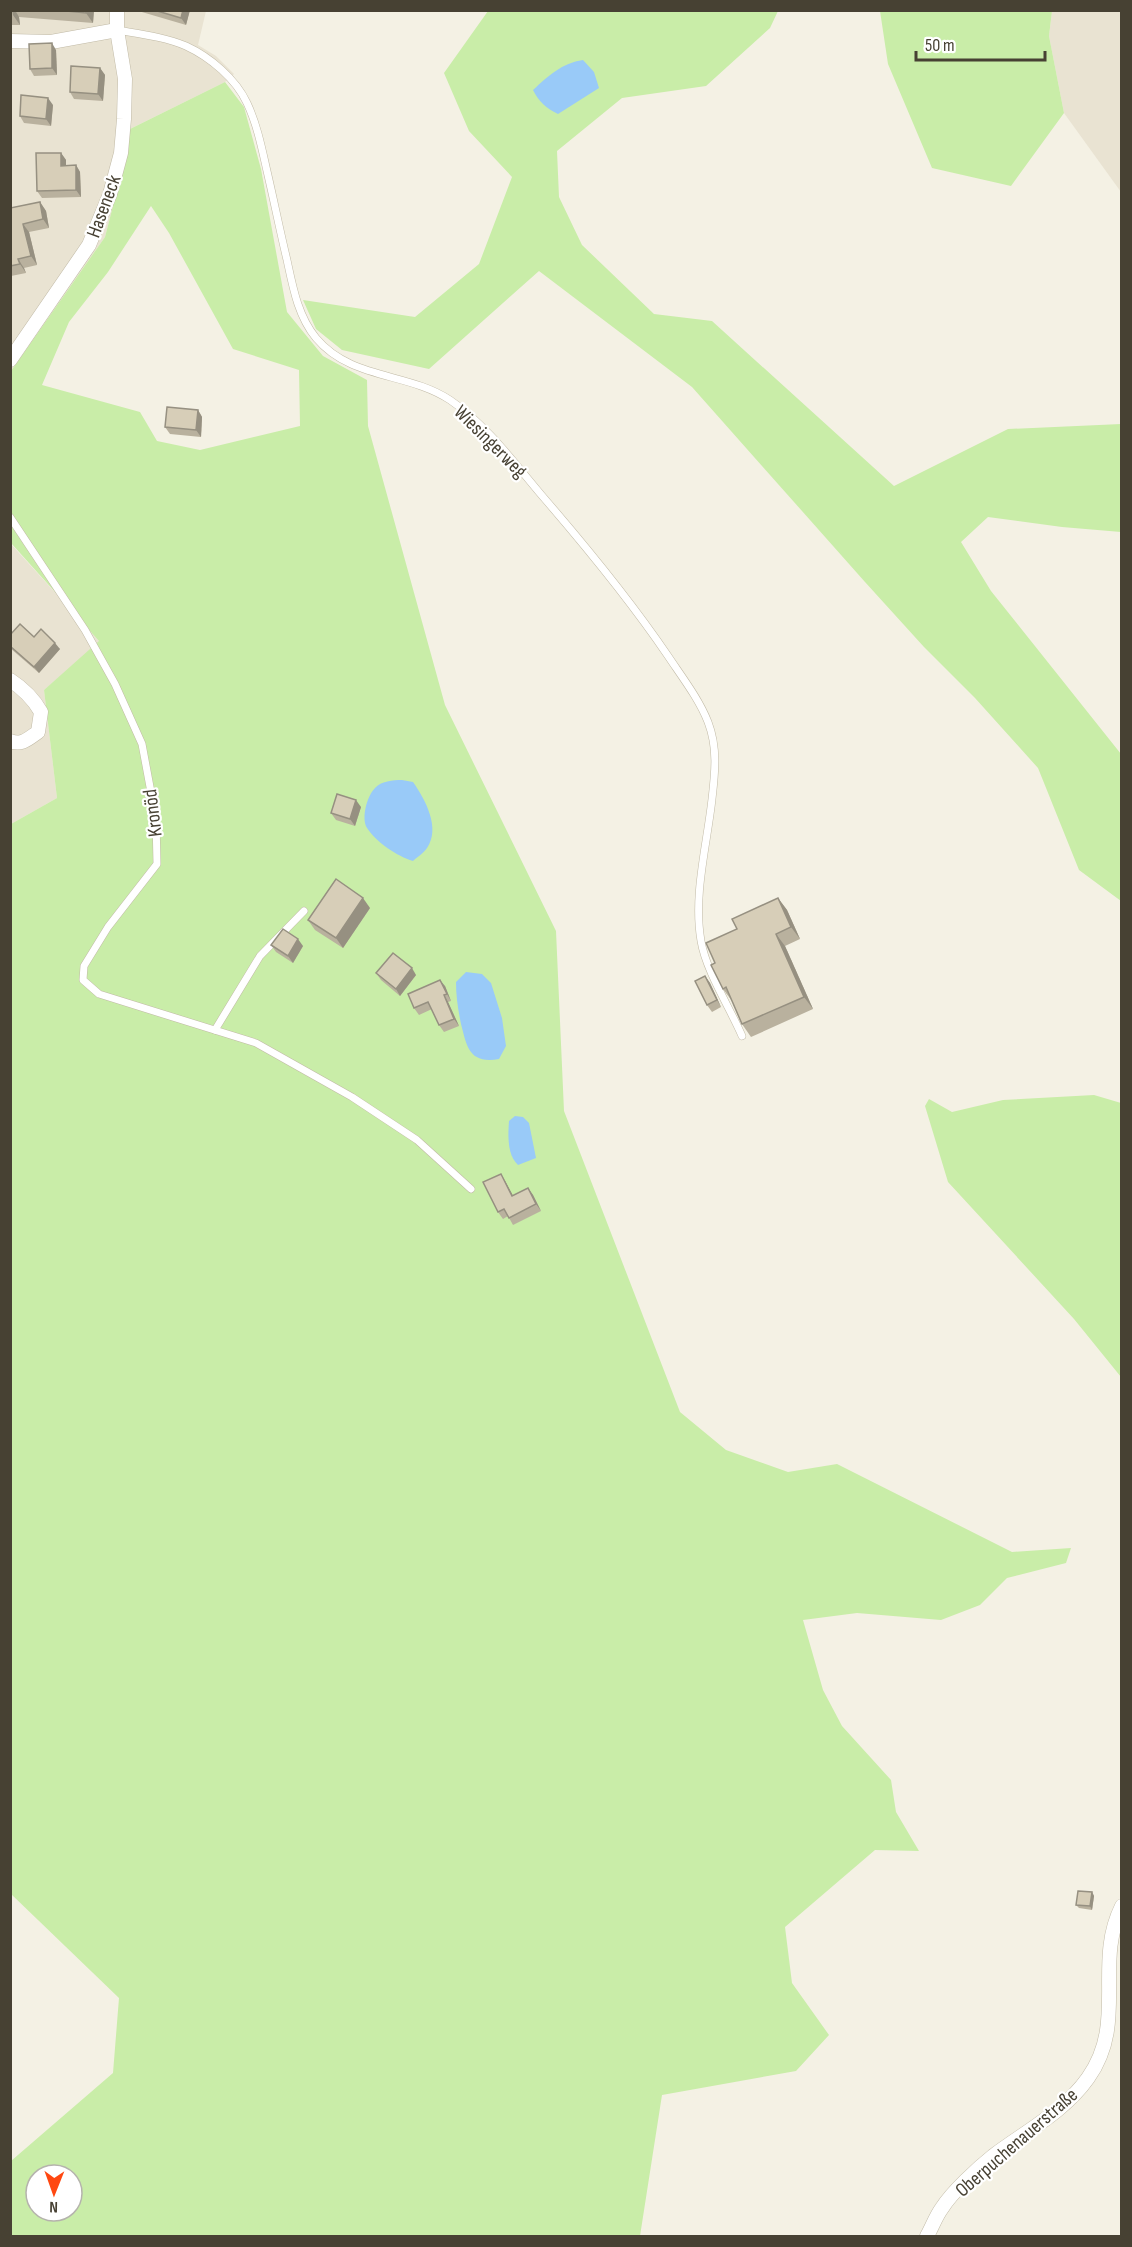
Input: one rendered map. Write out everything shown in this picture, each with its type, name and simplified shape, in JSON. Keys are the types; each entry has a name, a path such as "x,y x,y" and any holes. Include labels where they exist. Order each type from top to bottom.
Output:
{"street":[{"name":"Haseneck","path":"10,360 88,245 110,195 121,153 124,119 125,79 117,30 117,10"},
{"name":"Wiesingerweg","path":"10,42 51,42 117,30"},
{"path":"10,680 28,693 41,712 38,732 23,742 10,741"},
{"name":"Oberpuchenauerstraße","path":"927,2236 942,2208 976,2172 992,2157 1056,2111 1088,2078 1104,2049 1108,2035 1111,1935 1122,1906"}],"lane":[{"name":"Wiesingerweg","path":"117,30 153,36 186,46 212,62 231,79 247,101 259,137 299,309 317,339 336,356 358,369 428,390 447,398 468,413 505,452 608,573 691,690 707,720 714,743 716,768 700,898 701,940 706,958 742,1036"},
{"name":"Kronöd","path":"10,517 85,630 116,684 142,744 156,819 157,864 108,927 84,966 83,980 99,994 256,1043 352,1097 417,1140 471,1189"},
{"path":"215,1030 260,956 304,911"}],"shaded area":[{"path":"11,11 206,11 198,45 216,56 234,74 225,82 128,130 124,163 105,237 11,371"},
{"path":"1052,11 1121,11 1121,192 1064,113 1049,36"},
{"path":"10,543 100,642 44,690 57,798 11,824"}],"green space":[{"path":"488,11 778,11 770,28 706,86 622,98 557,151 559,197 582,245 654,314 712,321 894,486 1008,429 1121,424 1121,532 988,517 961,542 991,591 1121,754 1121,901 1079,870 1038,768 975,698 924,647 692,387 539,271 429,369 342,350 316,329 303,300 415,317 479,264 512,177 469,131 444,73"},
{"path":"880,11 1052,11 1049,36 1064,113 1011,186 932,168 888,64"},
{"path":"225,82 244,107 261,169 287,312 323,356 367,380 368,426 445,705 556,931 564,1111 680,1412 726,1450 788,1472 837,1464 1012,1552 1071,1548 1066,1563 1007,1578 980,1605 941,1620 857,1613 803,1620 823,1690 842,1726 891,1780 896,1812 919,1851 875,1850 785,1927 792,1983 829,2035 796,2071 662,2095 640,2236 11,2236 11,2161 113,2073 119,1998 11,1894 11,824 57,798 44,690 99,641 11,543 11,371 105,237 124,163 128,130","holes":["151,206 169,233 233,349 299,370 300,426 200,450 157,441 140,412 42,385 69,322 108,272"]},
{"path":"1094,1095 1121,1103 1121,1377 1074,1319 948,1182 925,1106 929,1099 952,1112 1003,1100"}],"water":[{"path":"583,60 594,72 599,88 558,114 546,107 533,90 562,67"},
{"path":"402,780 413,782 426,805 432,823 431,840 426,850 413,861 400,856 382,844 371,834 365,824 367,802 375,788 384,782"},
{"path":"466,972 482,974 491,983 502,1018 506,1046 499,1059 481,1059 475,1056 465,1040 457,1003 456,982"},
{"path":"515,1116 523,1117 529,1123 536,1158 518,1165 510,1150 509,1138 509,1121"}],"building":[{"path":"56,10 86,10 86,13"},
{"path":"154,10 183,10 181,18"},
{"path":"52,43 52,68 30,69 29,44"},
{"path":"71,66 100,68 98,94 70,92"},
{"path":"21,95 48,98 46,119 20,116"},
{"path":"36,153 61,153 61,166 76,165 76,190 37,191"},
{"path":"40,202 43,219 23,224 31,256 18,259 20,264 10,266 10,208"},
{"path":"167,407 198,410 196,430 165,427"},
{"path":"20,624 34,637 41,629 55,643 34,667 10,646 10,635"},
{"path":"337,794 356,800 350,819 331,813"},
{"path":"336,879 363,898 336,938 308,920"},
{"path":"778,898 791,927 776,934 804,997 742,1024 726,987 723,989 711,965 715,963 706,943 737,929 732,919"},
{"path":"283,929 298,939 288,956 271,945"},
{"path":"393,953 412,968 396,989 376,973"},
{"path":"705,976 717,1000 707,1005 695,981"},
{"path":"440,980 447,994 444,995 454,1019 439,1025 428,1002 414,1008 408,994"},
{"path":"501,1174 512,1196 528,1188 536,1204 509,1218 504,1209 498,1212 483,1182"},
{"path":"1078,1891 1092,1892 1090,1906 1076,1905"}]}
